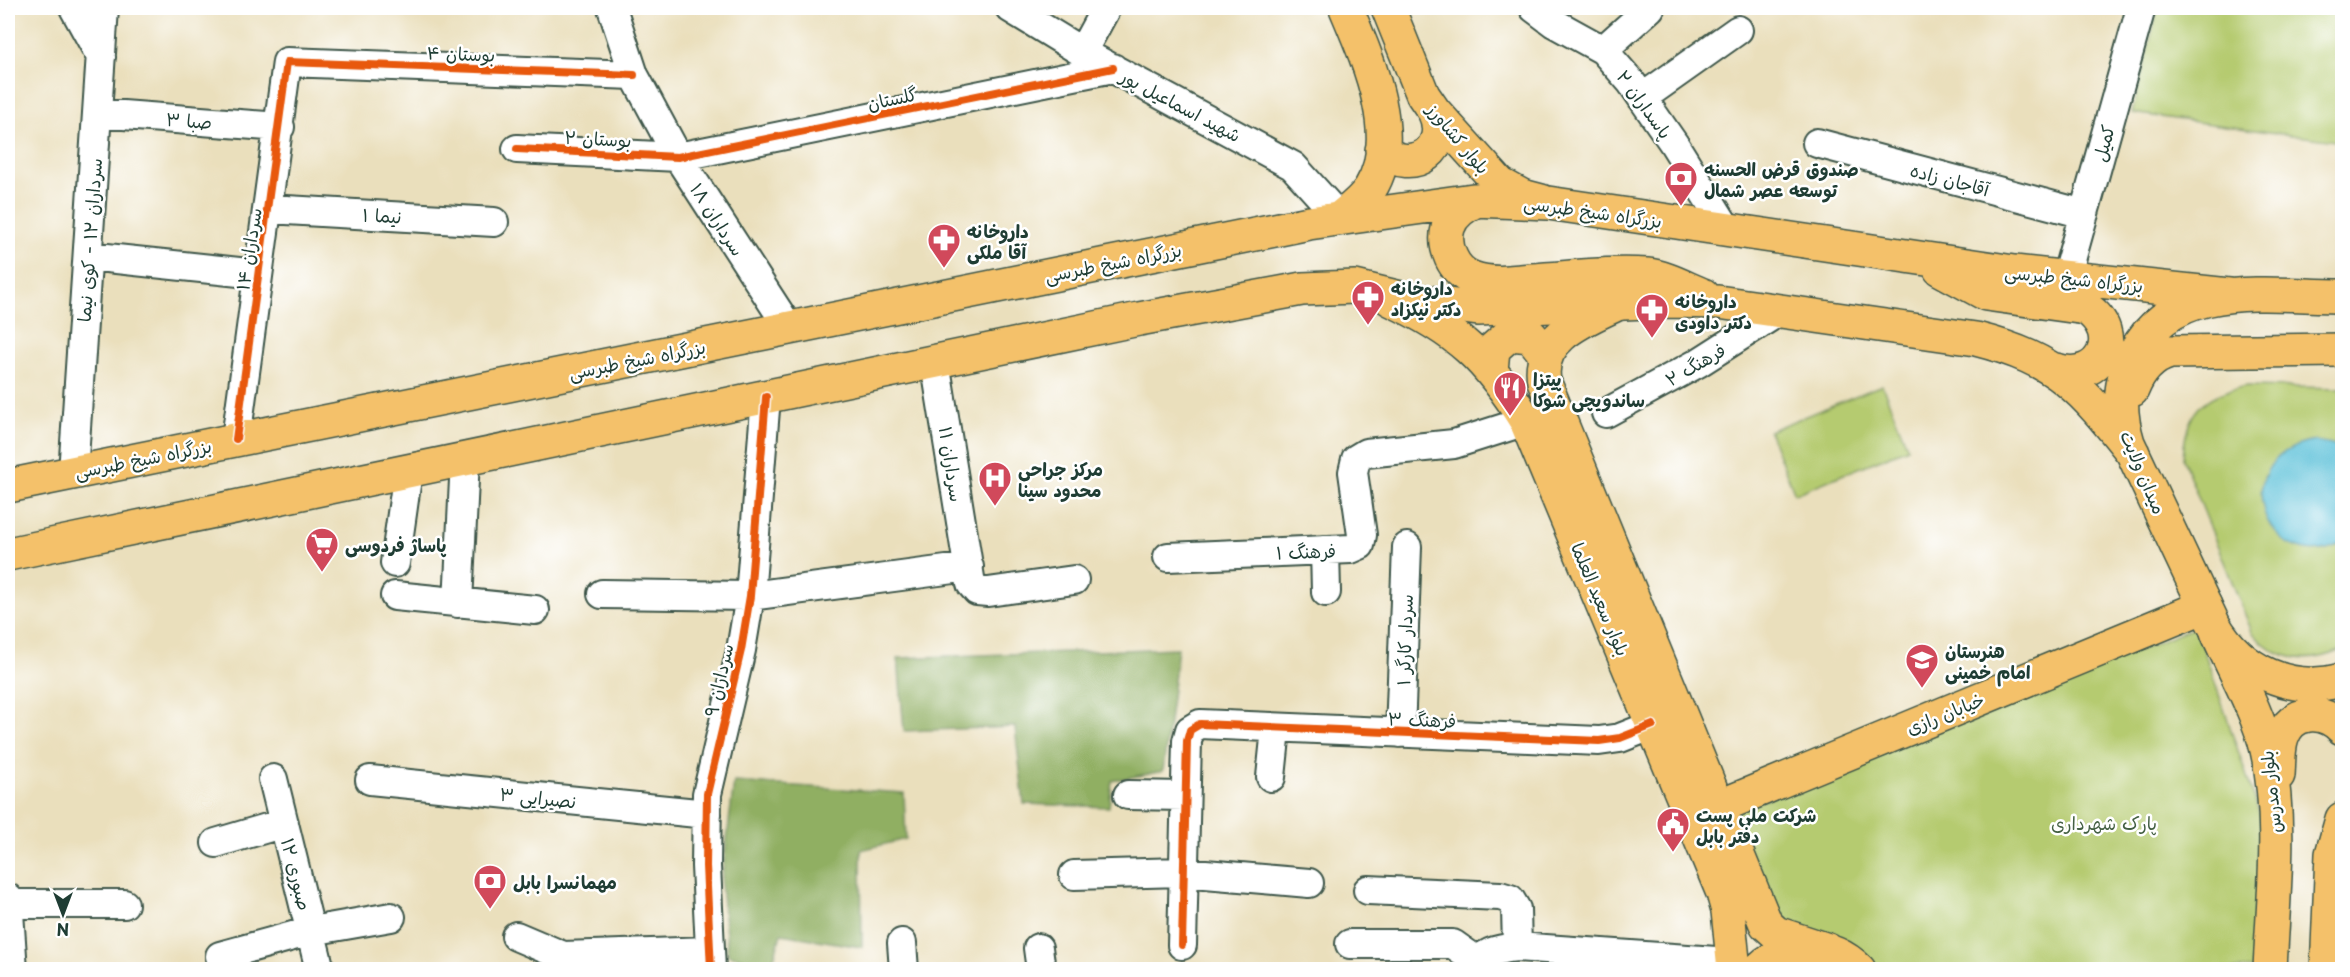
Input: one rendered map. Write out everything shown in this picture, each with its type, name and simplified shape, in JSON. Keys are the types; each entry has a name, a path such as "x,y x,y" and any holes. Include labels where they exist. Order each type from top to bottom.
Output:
{"main road":[{"path":"1340,218 1369,191 1378,171 1382,150 1377,88 1346,8"},
{"name":"بلوار کشاورز","path":"1388,8 1424,95 1434,111 1500,184 1522,196 1548,203"},
{"path":"1382,150 1398,160 1418,159 1426,154 1438,139 1439,129 1434,111"},
{"path":"1477,200 1465,205 1455,215 1448,228 1447,242 1450,256 1458,268 1469,277 1498,282 1649,275 1718,302"},
{"name":"بزرگراه شیخ طبرسی","path":"8,486 1340,218 1477,200 1548,203 2066,278 2229,295"},
{"path":"1918,258 1986,294 2086,308 2093,313 2100,319 2106,335 2103,355 2088,370 2078,373 2056,370"},
{"path":"8,555 1138,319 1302,289 1355,287 1478,309 1619,303 1718,302 1976,339 2010,348 2056,370 2090,399 2130,446"},
{"name":"بلوار سعید العلما","path":"1375,292 1449,330 1480,356 1526,421 1725,900 1733,969"},
{"name":"میدان ولایت","path":"2343,296 2229,295 2196,300 2176,309 2143,339 2132,357 2122,389 2121,411 2130,446 2209,616 2233,652 2250,666 2270,676 2308,684 2343,680"},
{"path":"1491,371 1493,348 1503,337 1510,334 1532,336 1545,354 1566,331 1619,303"},
{"path":"2130,446 2127,411 2132,388 2145,367 2162,354 2179,350 2343,350"},
{"name":"بلوار سعید العلما","path":"1545,354 1544,381 1766,924 1776,933 1842,956 1859,969"},
{"name":"خیابان رازی","path":"1718,807 2209,616"},
{"name":"بلوار مدرس","path":"2209,616 2264,738 2275,819 2270,969"},
{"path":"2275,819 2280,746 2287,728 2293,721 2310,714 2328,717 2343,728"},
{"path":"2328,969 2343,792"},
{"path":"1758,969 1771,959 1788,951 1813,948 1828,950"}],"street":[{"path":"74,8 101,57"},
{"name":"سرداران ۱۲ - کوی نیما","path":"73,472 104,8"},
{"name":"سرداران ۱۸","path":"612,8 634,75 678,157 789,328"},
{"path":"1082,52 1106,8"},
{"name":"پاسداران ۲","path":"1534,8 1554,23 1603,50 1642,98 1726,229"},
{"path":"1603,50 1650,8"},
{"name":"کمیل","path":"2066,278 2140,8"},
{"name":"شهید اسماعیل پور","path":"1020,10 1082,52 1293,166 1340,218"},
{"path":"1642,98 1738,30"},
{"name":"بوستان ۴","path":"287,62 634,75"},
{"name":"سرداران ۱۴","path":"236,440 280,128 287,62"},
{"name":"گلستان","path":"678,157 1113,68"},
{"name":"صبا ۳","path":"97,113 280,128"},
{"name":"آقاجان زاده","path":"1817,143 2084,214"},
{"name":"بوستان ۲","path":"518,149 678,157"},
{"name":"نیما ۱","path":"269,209 494,222"},
{"path":"87,256 258,274"},
{"name":"فرهنگ ۲","path":"1606,413 1698,363 1781,310"},
{"name":"سرداران ۱۱","path":"935,361 971,584 977,591 988,592 1074,580"},
{"name":"سرداران ۹","path":"710,960 707,794 741,650 750,596 766,397"},
{"name":"فرهنگ ۱","path":"1168,556 1351,549 1360,545 1362,535 1353,472 1356,459 1366,453 1454,444 1526,421"},
{"path":"458,603 465,459"},
{"path":"395,563 408,471"},
{"name":"سردار کارگر ۱","path":"1400,733 1407,547"},
{"path":"1325,550 1326,592"},
{"path":"602,594 750,596 969,567"},
{"path":"395,596 535,610"},
{"name":"فرهنگ ۳","path":"1185,796 1190,730 1200,724 1599,741 1620,738 1653,725"},
{"path":"1272,777 1276,729"},
{"name":"صبوری ۱۲","path":"273,778 320,969"},
{"name":"نصیرایی ۳","path":"370,780 707,814"},
{"path":"1128,795 1185,796 1182,945"},
{"path":"216,843 284,823"},
{"path":"1074,875 1182,872 1310,884"},
{"path":"1368,891 1500,896 1510,899 1516,909 1517,947"},
{"path":"8,898 13,969"},
{"path":"8,904 124,904"},
{"path":"220,956 311,931 391,917"},
{"path":"516,936 563,956 710,960"},
{"path":"1350,944 1453,944 1474,965 1498,949 1517,947 1716,961 1733,969"}],"green space":[{"path":"2158,8 2342,8 2342,142 2132,113"},
{"path":"1882,385 1908,448 1795,494 1769,431"},
{"path":"2247,386 2342,388 2342,650 2329,655 2317,658 2294,658 2272,649 2252,632 2183,459 2187,429 2198,408 2218,394"},
{"name":"پارک شهرداری","path":"2196,627 2265,830 2262,969 1872,969 1792,942 1728,814"},
{"path":"1178,648 1163,771 1112,781 1109,807 1024,804 1015,727 904,731 898,658"},
{"path":"734,782 904,793 906,839 861,850 862,947 781,934 772,965 728,955 721,885"}],"water":[{"path":"2315,441 2332,444 2342,449 2342,543 2315,550 2293,546 2275,532 2264,513 2262,491 2268,469 2286,452"}],"cycle path":[{"path":"236,439 287,62 634,75"},
{"path":"517,149 678,157 1113,68"},
{"path":"711,970 706,866 707,794 741,650 750,596 766,397"},
{"path":"1182,945 1187,741 1190,730 1200,724 1599,741 1620,738 1653,725"}],"place":[{"name":"صندوق قرض الحسنه توسعه عصر شمال","path":"1681,207"},
{"name":"داروخانه آقا ملکی","path":"944,269"},
{"name":"داروخانه دکتر نیکزاد","path":"1368,326"},
{"name":"داروخانه دکتر داودی","path":"1652,339"},
{"name":"پیتزا ساندویچی شوکا","path":"1510,417"},
{"name":"مرکز جراحی محدود سینا","path":"995,507"},
{"name":"پاساژ فردوسی","path":"322,573"},
{"name":"هنرستان امام خمینی","path":"1922,689"},
{"name":"شرکت ملی پست دفتر بابل","path":"1673,853"},
{"name":"مهمانسرا بابل","path":"490,910"}]}
